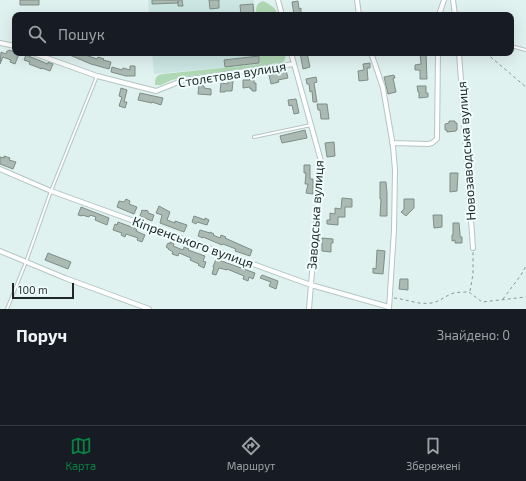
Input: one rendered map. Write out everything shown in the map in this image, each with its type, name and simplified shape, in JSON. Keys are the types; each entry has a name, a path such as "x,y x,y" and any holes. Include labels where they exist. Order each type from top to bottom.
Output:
{"street":[{"path":"278,0 281,12"},
{"path":"357,0 359,12"},
{"path":"440,12 444,0"},
{"path":"453,0 455,12"},
{"path":"0,43 12,45"},
{"name":"Столєтова вулиця","path":"41,56 97,76 156,91 184,80 294,64"},
{"name":"Заводська вулиця","path":"292,56 321,161 309,309"},
{"path":"371,56 382,88 392,142 395,170 394,230 389,308"},
{"name":"Новозаводська вулиця","path":"392,142 428,144 437,139 438,56"},
{"name":"Новозаводська вулиця","path":"459,56 473,248"},
{"name":"Кіпренського вулиця","path":"0,169 51,191 311,285 389,308"},
{"path":"0,251 149,309"}],"lane":[{"path":"514,47 526,50"},
{"path":"7,309 26,262 51,191 97,76"},
{"path":"254,137 312,125"}],"path":[{"path":"490,56 526,87"},
{"path":"469,292 473,274 473,248"},
{"path":"503,300 526,266"},
{"path":"390,299 399,298 405,301 430,304 453,293 469,292 482,302 526,297"}],"shaded area":[{"path":"148,0 254,0 255,12 149,12"},
{"path":"152,56 259,56 260,64 154,74"}],"green space":[{"path":"263,1 268,3 277,12 256,12 259,3"},
{"path":"259,56 286,56 285,60 282,63 228,72 189,76 172,80 161,85 155,85 156,77 163,74 260,64"}],"building":[{"path":"20,0 39,0 39,5 20,5"},
{"path":"152,0 182,0 183,6 178,6 178,3 152,4"},
{"path":"209,0 219,0 219,8 210,9"},
{"path":"298,1 301,12 294,12 292,2"},
{"path":"253,4 254,12 241,12 240,5"},
{"path":"8,51 12,51 12,56 18,56 15,64 10,62 11,60 3,57 0,64 1,52 6,54"},
{"path":"26,56 28,56 48,64 48,62 53,64 50,71 29,64 30,62 24,60"},
{"path":"72,56 88,56 97,59 98,57 111,62 109,69 91,64"},
{"path":"259,56 259,63 225,67 224,60"},
{"path":"301,56 308,56 310,67 303,69"},
{"path":"420,56 426,56 427,79 420,79 420,70 415,70 415,65 421,64"},
{"path":"370,63 370,68 367,68 368,80 359,81 358,71 364,70 363,64"},
{"path":"130,66 135,66 135,76 126,76 111,72 112,67 122,70 123,68 130,70"},
{"path":"286,70 288,78 278,80 279,82 271,84 269,75"},
{"path":"394,75 395,78 393,78 396,92 388,94 384,77"},
{"path":"316,77 317,82 314,83 317,102 313,102 312,91 310,92 309,84 307,84 306,79"},
{"path":"254,79 254,83 256,83 256,91 252,91 250,87 243,88 243,80"},
{"path":"228,81 233,81 232,91 220,92 221,83 228,84"},
{"path":"199,85 204,86 204,88 211,89 211,95 198,94"},
{"path":"417,86 426,86 426,93 428,93 428,97 419,98"},
{"path":"121,88 127,90 124,102 127,102 125,108 119,106 122,97 119,96"},
{"path":"140,93 163,98 161,105 138,100"},
{"path":"296,99 299,113 294,114 292,105 289,106 288,100"},
{"path":"317,104 327,104 329,119 321,119 320,110 318,110"},
{"path":"449,121 455,121 455,123 457,123 456,131 447,132 447,130 445,130 445,124 449,123"},
{"path":"305,130 307,138 282,143 280,136"},
{"path":"334,142 335,156 327,157 325,143"},
{"path":"4,156 10,158 9,160 16,162 13,169 0,164 0,157 4,158"},
{"path":"304,165 310,165 310,179 313,179 313,194 306,193 308,184 305,184 306,173 304,173"},
{"path":"450,173 458,173 457,191 450,192"},
{"path":"380,182 386,182 387,216 380,216"},
{"path":"342,198 352,199 352,207 345,207 345,217 338,217 338,225 327,224 327,220 330,220 330,213 335,214 335,208 341,209"},
{"path":"126,199 130,201 129,204 137,207 134,214 117,207 119,201 124,202"},
{"path":"404,199 414,199 414,208 406,216 401,212 404,209"},
{"path":"159,206 170,212 167,220 187,225 184,232 160,223 162,215 156,213"},
{"path":"81,207 109,218 107,225 95,220 96,217 90,215 89,217 78,215"},
{"path":"142,210 148,211 148,213 154,215 152,221 140,216"},
{"path":"433,215 442,215 442,227 434,228"},
{"path":"194,216 209,220 207,225 192,222"},
{"path":"118,222 137,229 136,231 145,235 142,242 137,240 138,238 126,234 125,237 121,235 122,233 113,230 115,224 117,225"},
{"path":"453,223 459,223 462,243 455,243 455,240 452,241"},
{"path":"200,230 210,232 220,238 221,235 252,250 250,256 235,251 236,249 223,244 222,245 198,236"},
{"path":"322,238 333,239 333,243 331,243 331,252 322,251"},
{"path":"170,242 174,244 173,246 183,250 184,247 205,256 203,261 206,262 204,268 190,260 191,258 179,253 178,256 172,254 173,252 166,247 168,243 170,244"},
{"path":"377,250 385,251 383,274 373,273 373,268 376,269"},
{"path":"48,253 71,262 68,269 45,260"},
{"path":"216,259 255,273 253,279 249,277 248,281 243,279 244,276 227,269 219,268 216,275 212,274"},
{"path":"262,275 278,281 276,289 269,286 271,282 260,278"},
{"path":"400,279 408,279 408,290 399,289"}]}
